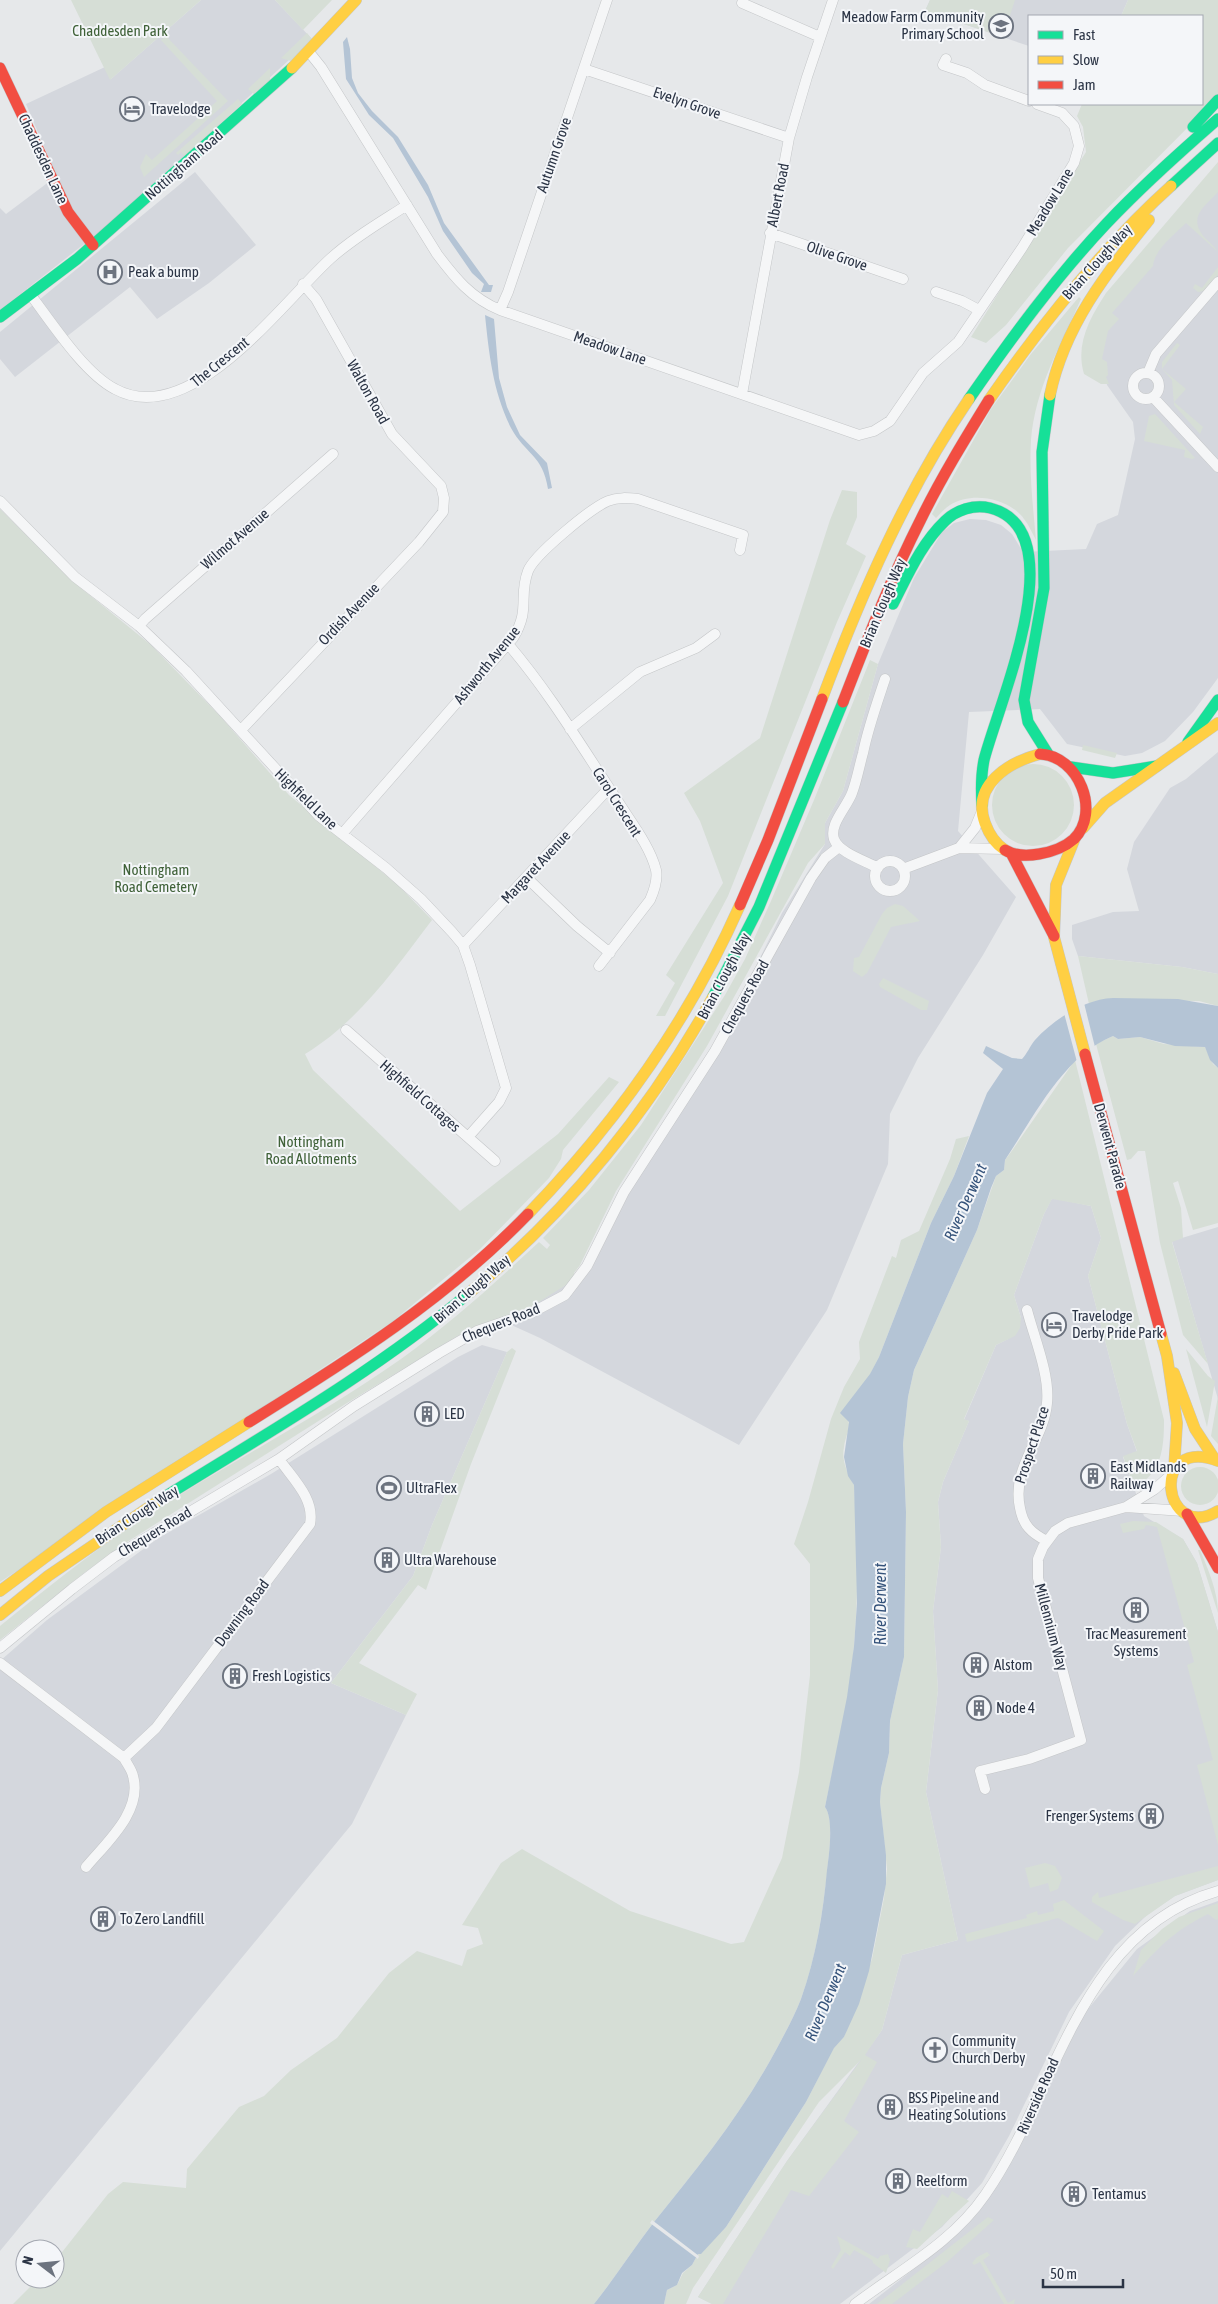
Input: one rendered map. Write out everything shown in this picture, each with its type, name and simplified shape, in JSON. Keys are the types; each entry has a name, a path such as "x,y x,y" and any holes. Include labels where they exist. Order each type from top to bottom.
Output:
{"main road":[{"name":"Nottingham Road","path":"0,317 93,245 247,110 309,52 356,0"},
{"name":"Chaddesden Lane","path":"0,68 68,212 93,245"},
{"path":"1146,183 1181,140 1218,100"},
{"name":"Brian Clough Way","path":"0,1591 60,1542 110,1508 312,1383 405,1320 503,1238 540,1202 595,1140 628,1098 662,1047 707,972 735,916 790,784 856,611 891,536 930,460 977,386 1020,327 1095,236 1146,183 1218,119"},
{"path":"1159,766 1113,772 1071,767 1048,754 1030,727 1024,700 1044,589 1042,452 1046,413 1057,368 1072,330 1095,289 1159,208 1214,146"},
{"name":"Brian Clough Way","path":"0,1615 75,1556 127,1520 321,1401 408,1342 503,1264 575,1191 611,1150 658,1087 692,1035 749,930 777,866 892,580 925,510 950,465 999,385 1031,340 1090,268 1131,223 1214,146"},
{"path":"856,667 921,552 945,519 961,509 983,507 1008,516 1020,528 1029,548 1029,595 1016,661 985,758 980,789 987,829 1007,851 1044,853 1065,845 1078,834 1105,803 1218,723"},
{"path":"1185,747 1218,700"},
{"path":"982,808 993,779 1006,766 1021,758 1048,754"},
{"path":"1071,767 1081,785 1085,806 1078,834"},
{"name":"Derwent Parade","path":"1078,834 1056,880 1053,904 1055,940 1167,1356 1177,1423 1171,1495 1175,1504 1185,1513"},
{"name":"Derwent Parade","path":"1007,851 1023,870 1043,919 1055,940"},
{"name":"Derwent Parade","path":"1167,1356 1184,1395 1196,1436 1200,1444 1217,1461"},
{"path":"1173,1472 1180,1463 1192,1457 1205,1456 1217,1461"},
{"path":"1185,1513 1204,1517 1218,1511"},
{"path":"1185,1513 1218,1568"}],"street":[{"name":"Autumn Grove","path":"500,310 508,292 607,0"},
{"name":"Albert Road","path":"742,394 770,232 789,138 833,0"},
{"path":"742,4 820,37"},
{"name":"Meadow Lane","path":"309,52 321,67 407,205 454,276 472,295 500,310 848,433 867,434 882,427 898,412 919,378 958,342 1053,200 1078,152 1078,135 1071,121 1062,113 1040,105"},
{"path":"946,59 944,64 967,73 985,85 1028,101"},
{"name":"Evelyn Grove","path":"584,69 789,138"},
{"name":"The Crescent","path":"30,294 100,380 120,392 152,398 175,393 204,378 280,310 303,284 339,251 407,205"},
{"name":"Olive Grove","path":"770,232 903,279"},
{"path":"1148,373 1156,354 1218,282"},
{"name":"Walton Road","path":"303,284 316,299 392,434 437,481 443,492"},
{"path":"936,292 979,310"},
{"path":"1148,373 1155,377 1159,383 1158,391 1153,397 1141,398 1133,389 1138,376 1148,373"},
{"path":"1153,397 1218,467"},
{"name":"Wilmot Avenue","path":"140,626 146,618 333,454"},
{"name":"Ordish Avenue","path":"241,730 438,520 444,507 443,492"},
{"name":"Ashworth Avenue","path":"342,834 508,644 522,621 524,586 530,565 540,554 607,502 625,498 638,500 744,535 740,550"},
{"name":"Highfield Lane","path":"0,501 75,576 140,626 186,671 319,816 406,886 463,945 480,995 506,1088 499,1102 468,1138"},
{"path":"570,729 640,672 696,648 715,634"},
{"name":"Carol Crescent","path":"508,644 523,661 609,788 649,853 656,872 654,889 650,900 599,966"},
{"path":"878,868 839,847 833,837 834,828 848,803 860,770 863,752 885,679"},
{"name":"Margaret Avenue","path":"463,945 609,788"},
{"path":"959,848 975,828 982,808"},
{"name":"Chequers Road","path":"0,1648 114,1557 279,1459 354,1406 465,1336 533,1312 565,1295 587,1266 616,1206 715,1051 811,878 826,858 839,847"},
{"path":"903,869 959,848 1007,851"},
{"path":"878,868 891,862 903,869"},
{"path":"878,868 877,884 883,890 891,891 898,889 904,882 903,869"},
{"path":"526,877 577,926 610,953"},
{"name":"Highfield Cottages","path":"346,1030 494,1161"},
{"name":"Prospect Place","path":"1026,1310 1044,1376 1047,1401 1020,1477 1018,1498 1025,1525 1047,1541"},
{"name":"Downing Road","path":"124,1758 156,1728 310,1524 312,1514 310,1502 279,1459"},
{"name":"Millennium Way","path":"985,1789 980,1771 1030,1759 1081,1740 1038,1578 1038,1559 1047,1541 1068,1523 1126,1508 1155,1489 1173,1472"},
{"name":"Millennium Way","path":"1126,1508 1185,1513"},
{"path":"0,1663 124,1758 134,1776 134,1796 125,1820 86,1867"},
{"name":"Riverside Road","path":"855,2304 940,2243 984,2196 1014,2148 1075,2019 1092,1992 1123,1953 1167,1913 1191,1900 1218,1891"}],"shaded area":[{"path":"201,0 275,0 312,39 107,226 0,310 0,208 6,214 46,184 54,170 26,104 105,67 111,79"},
{"name":"Meadow Farm Community Primary School","path":"930,0 1128,0 1121,15 1028,15 1028,46 925,11"},
{"path":"195,172 256,245 209,283 157,319 130,287 15,377 0,359 0,332"},
{"path":"1218,186 1218,678 1193,712 1165,741 1142,753 1125,756 1067,744 1040,709 969,712 958,831 1016,897 983,955 918,1058 890,1114 888,1164 827,1310 739,1445 540,1338 498,1319 566,1285 584,1266 733,1013 782,913 825,844 825,823 843,791 878,664 914,578 942,532 954,523 970,519 986,520 1001,525 1012,534 1023,552 1086,549 1097,524 1118,515 1135,439 1133,422 1107,385 1099,347 1109,314 1161,246"},
{"path":"1218,752 1218,974 1182,967 1078,956 1072,939 1072,925 1113,912 1139,911 1127,869 1134,842 1170,788 1186,779"},
{"path":"1052,1198 1091,1206 1101,1238 1088,1276 1127,1424 1137,1452 1123,1457 1144,1516 1183,1539 1197,1563 1218,1632 1218,1880 1175,1896 1148,1914 1115,1946 1069,2012 1009,2136 982,2183 942,2227 840,2304 712,2304 698,2297 787,2161 882,2030 902,1955 958,1940 926,1792 938,1690 933,1611 941,1547 938,1502 943,1482 969,1421 964,1420 996,1345 1008,1339 1021,1318 1014,1295 1044,1214"},
{"path":"1218,1227 1218,1399 1172,1241"},
{"path":"482,1345 507,1352 432,1525 413,1576 331,1683 406,1715 352,1824 0,2251 0,1661 47,1620 157,1539 271,1474 458,1357"},
{"path":"1218,1901 1218,2304 869,2304 950,2241 994,2189 1075,2025 1137,1949 1190,1911"}],"green space":[{"name":"Chaddesden Park","path":"71,0 201,0 110,80"},
{"path":"275,0 332,0 303,30"},
{"path":"930,0 1015,0 1003,37 925,11"},
{"path":"1128,0 1218,0 1218,97 1068,248 1006,325 986,343 971,337 1086,152 1083,127 1077,116 1082,105 1203,105 1203,15 1121,15"},
{"path":"307,33 312,39 291,61 281,58"},
{"path":"166,36 228,101 144,177 140,167 146,154 152,160 217,101 161,40"},
{"path":"270,68 270,80 254,94 248,89"},
{"path":"238,99 242,104 185,156 181,152 178,155 176,153"},
{"path":"1218,162 1218,192 1203,208 1197,224 1205,238 1218,252 1186,223 1161,248 1154,260 1153,266 1112,313 1119,319 1108,331 1102,359 1107,362 1108,375 1106,377 1109,384 1101,384 1084,374 1081,352 1086,332 1095,312 1106,293"},
{"path":"1218,267 1218,275 1205,291 1198,292 1193,288 1195,284 1202,288"},
{"path":"1079,297 1081,299 1043,385 1033,421 1031,465 1036,540 1026,521 1017,512 1009,506 990,499 969,498 959,501 948,506 936,518 932,514 991,409 1031,354"},
{"path":"1177,343 1180,345 1162,369 1162,362"},
{"path":"1162,369 1186,389 1174,402 1203,427 1200,434 1174,405 1172,380"},
{"path":"1155,414 1195,458 1184,457 1185,450 1144,441 1149,416"},
{"path":"842,490 857,492 857,517 846,544 866,556 837,622 728,896 665,1016 656,1016 675,983 666,975 723,883 700,821 684,793 760,738 830,520"},
{"name":"Nottingham Road Cemetery","path":"0,509 71,580 151,645 220,716 289,795 399,886 432,920 390,975 359,1010 324,1041 305,1054 313,1070 460,1211 558,1134 609,1077 619,1082 563,1150 561,1159 549,1178 480,1249 393,1321 0,1582"},
{"path":"870,660 878,664 843,791 825,823 825,844 808,863 707,1046 616,1191 580,1265 574,1273 574,1277 566,1285 526,1310 459,1335 347,1403 127,1542 84,1573 0,1640 0,1626 107,1543 209,1477 370,1380 401,1359 455,1317 539,1242 547,1249 550,1245 543,1238 589,1190 641,1125 725,995 745,959 814,800"},
{"path":"1083,745 1117,753 1115,758 1082,750"},
{"path":"1033,764 1049,767 1062,776 1071,789 1074,805 1071,821 1062,834 1049,843 1033,846 1017,843 1004,834 995,821 992,805 995,789 1004,776 1017,767"},
{"path":"895,904 903,906 920,921 891,927 867,973 862,977 853,971 854,958 859,957 882,914 887,908"},
{"path":"1078,956 1182,967 1218,974 1218,1006 1199,1001 1100,1000 1089,1004"},
{"path":"883,978 929,1001 927,1010 921,1010 880,987 879,984"},
{"path":"1113,1036 1118,1039 1140,1037 1164,1044 1205,1047 1213,1064 1218,1068 1218,1223 1193,1230 1178,1181 1173,1183 1181,1208 1183,1238 1172,1242 1208,1364 1183,1335 1160,1243 1145,1151 1138,1151 1131,1159 1127,1160 1096,1044"},
{"path":"1075,1060 1164,1420 1160,1459 1150,1475 1134,1487 1123,1456 1137,1451 1127,1424 1088,1276 1101,1238 1091,1206 1052,1199 1044,1214 1014,1295 1021,1318 1020,1328 1015,1336 996,1345 964,1419 969,1421 943,1482 938,1502 941,1547 933,1611 938,1690 926,1792 958,1940 902,1955 882,2030 865,2055 877,2062 844,2121 859,2132 809,2196 791,2190 723,2304 712,2304 698,2297 787,2161 862,2059 819,2102 693,2288 686,2304 664,2304 667,2290 677,2285 683,2273 692,2265 698,2254 726,2227 806,2102 834,2047 844,2037 872,1959 884,1898 887,1869 880,1802 881,1788 889,1753 890,1721 904,1657 906,1512 903,1444 908,1397 914,1370 977,1230 996,1176 1004,1170 1005,1160"},
{"path":"969,1136 954,1176 931,1223 879,1357 848,1419 849,1427 843,1457 847,1472 854,1485 857,1565 856,1625 846,1706 825,1807 830,1821 830,1839 823,1905 818,1937 806,1984 789,2025 749,2096 719,2139 646,2232 594,2304 13,2304 28,2289 65,2289 65,2248 108,2194 123,2182 186,2188 187,2169 239,2107 264,2096 291,2070 337,2038 389,1973 417,1951 462,1966 467,1950 483,1944 478,1928 462,1925 501,1863 522,1849 630,1911 731,1944 744,1942 782,1858 799,1772 810,1675 810,1564 794,1544 808,1502 831,1419 844,1387 860,1359 859,1342 892,1256 896,1258 901,1240 919,1231 950,1159 956,1139"},
{"path":"512,1348 516,1351 471,1464 426,1590 418,1585 359,1663 417,1694 406,1715 331,1683 413,1576 432,1525 507,1352"},
{"path":"1186,1349 1208,1376 1215,1381 1207,1427"},
{"path":"1218,1396 1218,1444 1211,1436"},
{"path":"1200,1467 1214,1472 1219,1486 1214,1500 1200,1505 1186,1500 1181,1486 1186,1472"},
{"path":"1133,1521 1156,1522 1183,1539 1197,1563 1218,1632 1218,1845 1197,1765 1213,1760 1187,1665 1194,1662 1157,1527 1146,1525 1144,1529 1123,1533 1120,1524"},
{"path":"1198,1550 1200,1550 1212,1581 1218,1613"},
{"path":"1045,1863 1055,1866 1062,1878 1058,1889 1050,1892 1048,1883 1030,1888 1025,1868"},
{"path":"1218,1866 1218,1880 1175,1896 1135,1924 1123,1920 1092,1902 1092,1897 1098,1892 1099,1898"},
{"path":"1064,1900 1104,1931 1097,1941 1058,1918 967,1942 965,1934 1027,1918 1026,1915 1037,1911 1038,1915 1054,1911 1053,1904"},
{"path":"1218,1903 1218,1919 1216,1920 1208,1914 1185,1927 1159,1948 1133,1976 1141,1950 1162,1929 1179,1917"},
{"path":"952,2191 969,2201 917,2249 906,2247 913,2229 920,2232 942,2194 948,2198"},
{"path":"988,2217 994,2220 947,2262 892,2304 877,2304"},
{"path":"837,2236 878,2259 880,2256 888,2254 890,2260 886,2273 873,2263 872,2260 854,2250 850,2256 845,2252 833,2269 831,2267 841,2250"},
{"path":"987,2252 990,2255 983,2260 1008,2303 1015,2299 1014,2304 1004,2304 980,2262 974,2265 972,2263 977,2257"}],"water":[{"path":"347,37 350,49 352,78 358,93 372,111 398,137 428,185 444,223 489,285 493,285 491,292 481,292 484,284 472,273 443,231 428,197 393,138 369,115 346,79 343,42"},
{"path":"485,315 494,319 499,378 507,407 520,435 547,463 552,488 548,489 546,478 538,462 516,437 505,414 493,373"},
{"name":"River Derwent","path":"1102,999 1178,999 1218,1006 1218,1068 1210,1060 1205,1047 1175,1046 1140,1037 1118,1039 1113,1036 1095,1045 1079,1058 1051,1089 1005,1160 1004,1170 996,1176 977,1230 914,1370 908,1397 903,1444 906,1512 904,1657 890,1721 889,1753 881,1788 880,1802 886,1855 886,1884 869,1971 859,2004 844,2037 834,2048 806,2102 726,2227 701,2254 698,2254 692,2265 682,2273 677,2285 667,2290 664,2304 594,2304 646,2232 719,2139 749,2096 789,2025 806,1983 815,1951 823,1903 830,1837 828,1813 825,1807 847,1697 854,1646 857,1603 854,1485 848,1476 844,1457 849,1422 840,1413 870,1374 879,1357 931,1223 954,1176 987,1093 1003,1069 983,1053 986,1046 1012,1058 1022,1059 1035,1040 1061,1018 1081,1006"}],"pier":[{"path":"1084,1003 1095,1047 1077,1062 1064,1013"},
{"path":"652,2220 699,2256 698,2259 650,2223"}],"traffic: fast":[{"path":"0,317 77,259 292,68"},
{"path":"1193,127 1218,100"},
{"path":"969,399 1035,308 1088,244 1147,183 1218,119"},
{"path":"1171,186 1218,143"},
{"path":"1048,754 1028,722 1024,700 1044,588 1042,452 1050,395"},
{"path":"893,604 922,550 936,530 949,517 972,507 984,507 990,508 1015,523 1028,549 1030,583 1015,663 984,760 981,782 982,805"},
{"path":"1188,742 1218,700"},
{"path":"713,997 759,907 843,702"},
{"path":"1071,767 1113,773 1157,766"},
{"path":"158,1501 356,1377 395,1350 469,1293"}],"traffic: slow":[{"path":"292,68 356,0"},
{"path":"989,400 1030,343 1074,288 1120,235 1171,186"},
{"path":"1050,395 1065,346 1076,324 1102,281 1149,220"},
{"path":"822,699 886,544 925,470 969,399"},
{"path":"1083,828 1105,803 1218,723"},
{"path":"1005,850 990,835 985,823 982,809 983,797 988,787 1005,769 1040,754"},
{"path":"1075,838 1056,885 1054,937 1085,1054"},
{"path":"528,1214 591,1144 648,1069 698,989 740,905"},
{"path":"469,1293 540,1228 605,1157 663,1079 713,997"},
{"path":"1161,1334 1167,1356 1177,1423 1174,1470"},
{"path":"1174,1373 1195,1429 1214,1458"},
{"path":"0,1591 106,1512 249,1422"},
{"path":"1218,1461 1196,1457 1181,1462 1173,1474 1171,1489 1175,1503 1185,1513 1199,1517 1218,1511"},
{"path":"0,1615 48,1576 158,1501"}],"traffic: jam":[{"path":"0,68 68,212 93,245"},
{"path":"843,702 880,609 910,541 945,474 989,400"},
{"path":"740,905 768,840 822,699"},
{"path":"1005,850 1022,855 1048,852 1070,842 1082,828 1086,815 1082,787 1066,764 1054,757 1040,754"},
{"path":"1011,853 1054,936"},
{"path":"1085,1054 1161,1334"},
{"path":"249,1422 359,1352 430,1301 497,1245 528,1214"},
{"path":"1187,1514 1218,1568"}],"place":[{"name":"Meadow Farm Community Primary School","path":"1001,26"},
{"name":"Travelodge","path":"132,109"},
{"name":"Peak a bump","path":"110,272"},
{"name":"Travelodge Derby Pride Park","path":"1054,1325"},
{"name":"LED","path":"427,1414"},
{"name":"East Midlands Railway","path":"1093,1476"},
{"name":"UltraFlex","path":"389,1488"},
{"name":"Ultra Warehouse","path":"387,1560"},
{"name":"Trac Measurement Systems","path":"1136,1610"},
{"name":"Alstom","path":"976,1665"},
{"name":"Fresh Logistics","path":"235,1676"},
{"name":"Node 4","path":"979,1708"},
{"name":"Frenger Systems","path":"1151,1816"},
{"name":"To Zero Landfill","path":"103,1919"},
{"name":"Community Church Derby","path":"935,2050"},
{"name":"BSS Pipeline and Heating Solutions","path":"890,2107"},
{"name":"Reelform","path":"898,2181"},
{"name":"Tentamus","path":"1074,2194"}],"park label":[{"name":"Nottingham Road Allotments","path":"311,1150"}]}
